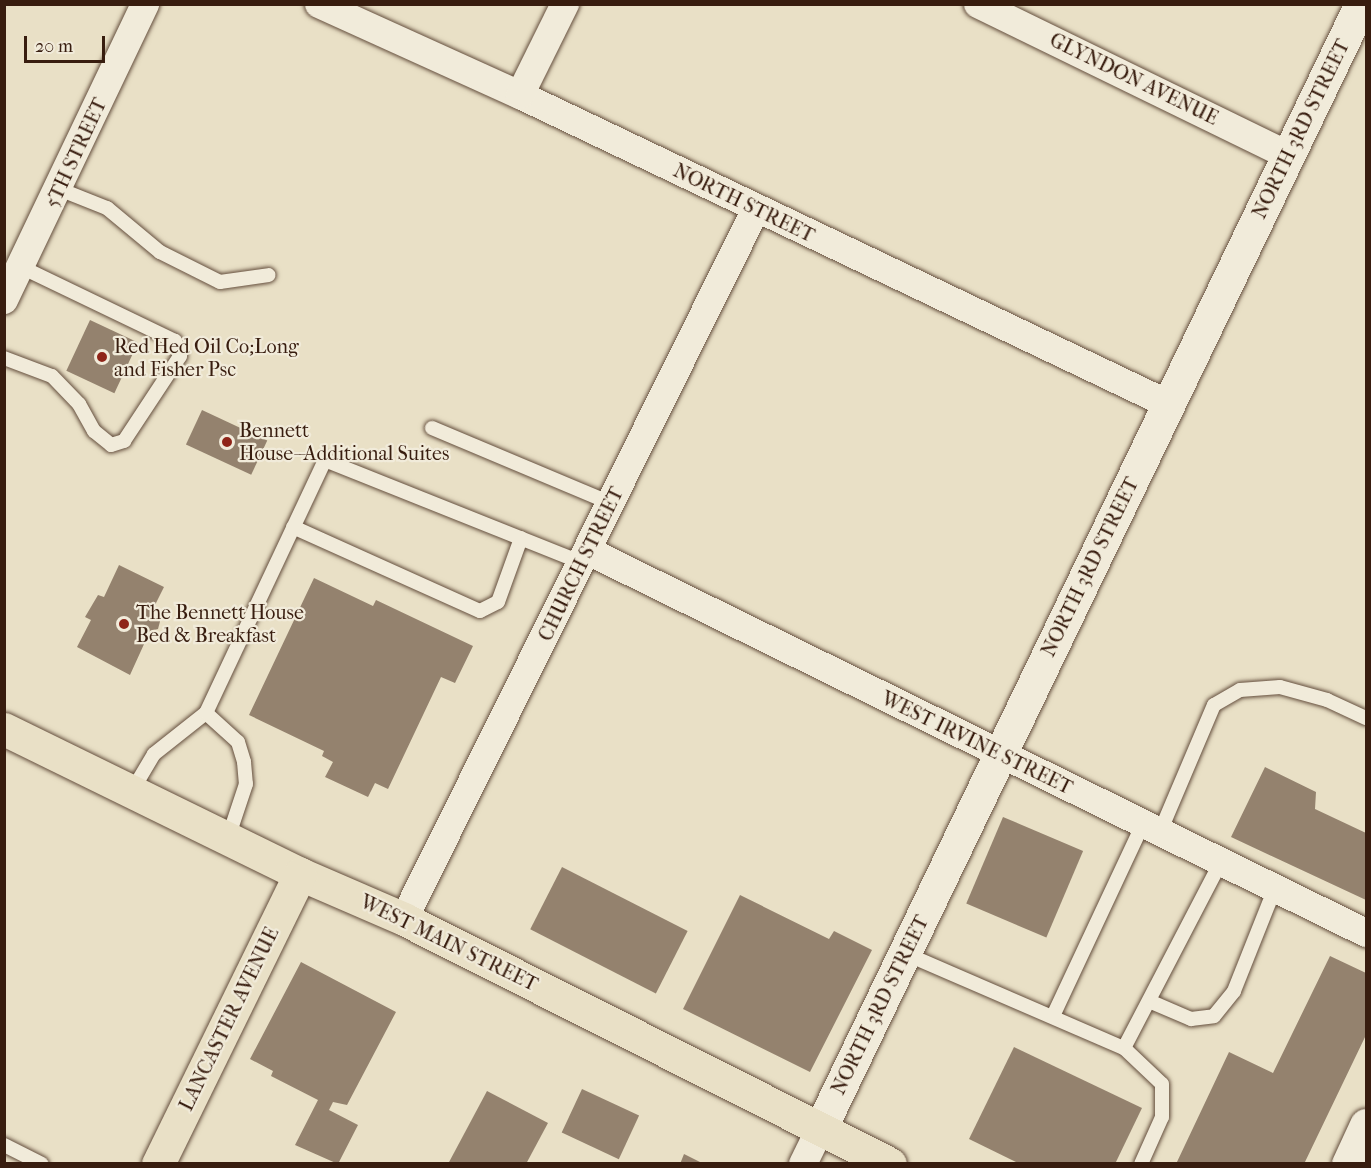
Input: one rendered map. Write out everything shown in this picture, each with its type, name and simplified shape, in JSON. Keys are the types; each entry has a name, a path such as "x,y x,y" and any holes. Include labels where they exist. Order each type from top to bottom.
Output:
{"main road":[{"name":"WEST MAIN STREET","path":"8,738 132,791 300,874 404,919 890,1164"},
{"name":"LANCASTER AVENUE","path":"158,1164 300,874"}],"street":[{"name":"5TH STREET","path":"4,300 59,189 145,4"},
{"name":"NORTH STREET","path":"319,4 520,95 1168,405"},
{"path":"520,95 565,4"},
{"name":"GLYNDON AVENUE","path":"978,4 1288,155"},
{"name":"NORTH 3RD STREET","path":"820,1129 1361,4"},
{"name":"CHURCH STREET","path":"404,919 756,209"},
{"name":"WEST IRVINE STREET","path":"585,557 1000,754 1366,933"},
{"path":"1348,1164 1366,1125"},
{"path":"803,1164 820,1129"}],"lane":[{"path":"59,189 107,208 160,252 220,282 269,276"},
{"path":"4,358 52,376 79,404 94,431 111,445 124,441 180,356 174,341 21,267"},
{"path":"432,428 610,503"},
{"path":"132,791 154,754 206,713 325,460 521,538 585,557"},
{"path":"293,527 480,611 498,602 521,538"},
{"path":"1053,1016 1214,705 1240,690 1280,687 1327,700 1366,718"},
{"path":"206,713 238,742 244,762 246,784 228,838"},
{"path":"1124,1048 1221,862"},
{"path":"1149,1001 1191,1019 1214,1017 1234,991 1275,888"},
{"path":"904,953 1124,1048 1162,1084 1162,1116 1141,1164"},
{"path":"4,1145 42,1164"}],"building":[{"name":"Red Hed Oil Co;Long and Fisher Psc","path":"90,320 138,342 114,393 66,371"},
{"name":"Bennett House--Additional Suites","path":"202,410 267,440 251,475 186,444"},
{"name":"The Bennett House Bed & Breakfast","path":"119,565 164,587 154,607 162,614 158,629 150,631 130,675 77,647 91,620 85,617 98,595 104,597"},
{"path":"314,578 373,606 376,600 473,646 455,683 441,677 388,789 375,783 368,797 325,777 333,762 322,756 324,751 249,715"},
{"path":"1265,767 1316,792 1315,809 1366,833 1366,900 1231,837"},
{"path":"1003,817 1083,851 1046,938 966,904"},
{"path":"562,867 688,931 656,993 530,929"},
{"path":"740,895 829,939 834,931 872,950 810,1072 683,1009"},
{"path":"1330,956 1366,973 1366,1035 1304,1164 1176,1164 1229,1052 1273,1073"},
{"path":"301,962 396,1012 347,1105 333,1102 329,1110 358,1125 338,1164 295,1145 318,1100 271,1076 273,1071 250,1059"},
{"path":"1014,1047 1142,1108 1115,1164 1020,1164 969,1139"},
{"path":"582,1089 639,1116 619,1159 562,1133"},
{"path":"487,1091 548,1123 526,1164 448,1164"},
{"path":"684,1154 704,1164 680,1164"}],"place":[{"name":"Red Hed Oil Co;Long and Fisher Psc","path":"102,357"},
{"name":"Bennett House--Additional Suites","path":"227,442"},
{"name":"The Bennett House Bed & Breakfast","path":"124,624"}]}
